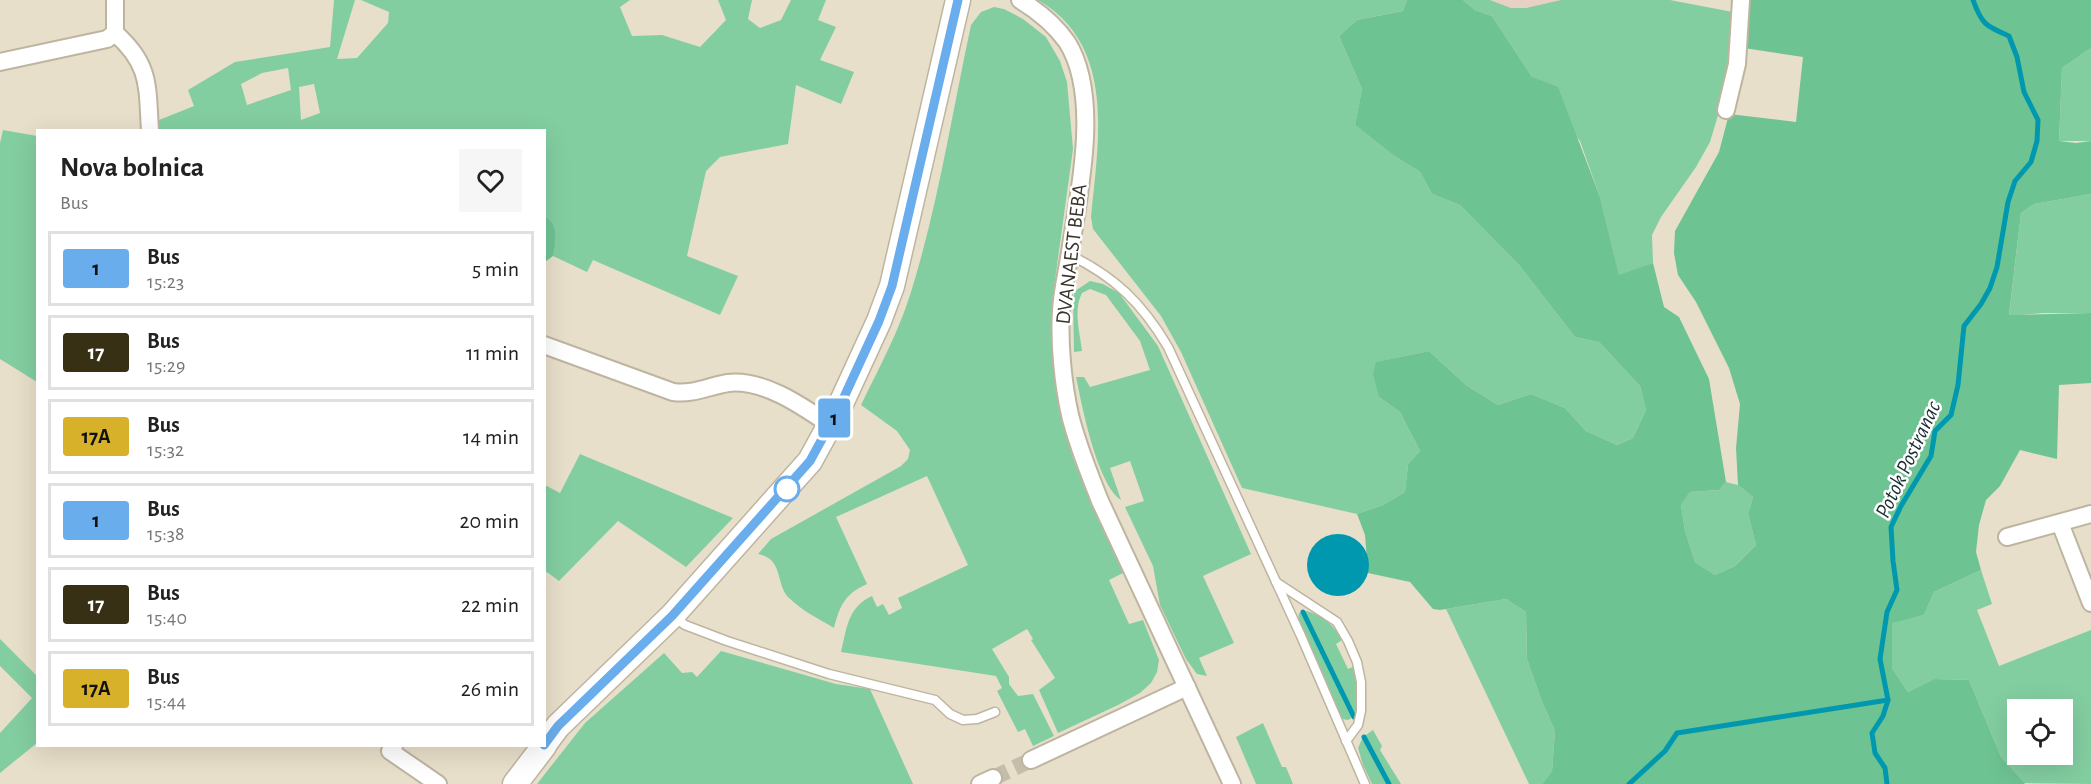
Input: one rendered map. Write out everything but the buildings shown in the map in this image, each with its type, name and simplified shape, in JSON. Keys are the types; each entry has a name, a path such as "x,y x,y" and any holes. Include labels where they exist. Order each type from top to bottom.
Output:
{"street":[{"path":"115,33 116,0"},
{"path":"548,733 672,616 810,461 830,425 879,321 892,286 958,0"},
{"name":"DVANAEST BEBA","path":"1020,0 1048,20 1066,42 1073,54 1084,105 1083,167 1064,282 1061,327 1070,414 1100,501 1232,784"},
{"path":"1726,110 1737,64 1741,0"},
{"path":"0,62 100,41 115,33"},
{"path":"115,33 130,46 142,67 147,87 150,129"},
{"path":"546,346 684,394 742,382 756,385 783,397 830,425"},
{"path":"2007,537 2091,513"},
{"path":"2060,523 2091,603"},
{"path":"1031,760 1187,687"},
{"path":"393,747 390,751 438,784"},
{"path":"515,784 539,747"}],"lane":[{"path":"1070,255 1113,279 1134,299 1156,326 1168,347 1276,581 1365,784"},
{"path":"1276,581 1337,622 1348,641 1357,662 1361,682 1361,711 1358,725 1346,741"},
{"path":"672,616 685,625 727,641 829,674 935,700 950,714 963,720 977,719 995,712"}],"shaded area":[{"path":"1490,0 1561,0 1526,8 1511,8"}],"green space":[{"path":"334,0 355,0 337,59 357,58 388,23 389,12 361,0 630,0 620,7 632,36 662,35 700,47 726,20 718,0 752,0 748,19 760,28 781,20 791,0 826,0 818,20 836,27 820,60 854,72 841,104 796,85 788,144 720,157 706,171 687,256 738,276 720,315 593,260 587,272 553,256 555,229 546,217 546,129 156,129 154,122 194,106 188,90 235,62 330,47","holes":["288,68 291,90 247,105 241,84 262,73","314,84 320,113 301,120 299,87"]},
{"path":"1038,0 1407,0 1403,11 1357,20 1339,36 1362,89 1355,125 1393,155 1420,172 1432,194 1460,205 1519,265 1575,337 1599,342 1640,386 1646,410 1633,438 1617,445 1586,431 1565,408 1531,394 1498,405 1466,385 1429,351 1377,362 1379,397 1400,412 1420,451 1408,464 1405,492 1383,505 1357,514 1242,488 1181,352 1161,316 1093,229 1091,217 1098,127 1097,97 1091,69 1081,43 1063,19"},
{"path":"1407,0 1463,0 1475,10 1492,16 1532,77 1558,87 1600,197 1619,275 1653,263 1664,307 1679,317 1709,379 1726,482 1719,490 1690,492 1681,505 1685,531 1695,562 1715,575 1735,566 1756,545 1748,514 1753,497 1738,485 1736,448 1740,404 1729,368 1696,302 1678,275 1674,253 1675,231 1719,152 1729,114 1796,122 1803,57 1744,48 1745,0 2091,0 2091,48 2062,68 2059,141 2076,143 2091,141 2091,194 2034,204 2021,213 2009,315 2091,313 2091,383 2059,385 2057,459 2020,450 2000,486 1986,500 1979,525 1976,552 1981,570 1934,592 1924,615 1892,623 1892,668 1908,692 1935,679 1969,680 2001,757 2025,784 1542,784 1552,771 1555,731 1527,659 1526,612 1506,599 1440,610 1433,609 1410,582 1368,573 1365,535 1357,514 1383,505 1405,492 1408,464 1420,451 1400,412 1379,397 1373,374 1376,362 1429,351 1466,385 1498,405 1531,394 1565,408 1586,431 1617,445 1633,438 1646,410 1640,386 1599,342 1575,337 1519,265 1460,205 1432,194 1420,172 1393,155 1355,125 1362,89 1339,36 1357,20 1403,11"},
{"path":"1463,0 1490,0 1511,8 1526,8 1561,0 1670,0 1738,13 1722,102 1710,142 1696,167 1661,217 1652,235 1653,263 1619,276 1600,197 1580,141 1532,77 1492,16 1475,10"},
{"path":"994,7 1004,9 1023,19 1046,37 1060,61 1067,82 1073,149 1052,302 1052,352 1062,422 1074,461 1123,573 1109,580 1129,624 1143,620 1159,660 1157,672 1151,683 1140,693 1058,733 1039,690 1055,678 1031,640 1033,639 1027,629 992,649 1009,677 1009,684 1018,696 1033,694 1054,736 1033,746 1025,729 1018,732 997,691 1002,688 996,676 841,652 849,620 857,606 864,601 872,596 877,607 883,604 889,615 902,608 898,598 968,565 927,476 836,517 867,584 853,592 844,601 834,628 789,598 782,586 776,566 766,557 758,554 771,539 901,466 908,459 910,450 897,431 861,405 901,321 921,259 937,193 971,25 981,12"},
{"path":"2091,48 2091,141 2059,141 2062,68"},
{"path":"3,130 36,136 36,381 0,359 0,143"},
{"path":"2091,194 2091,313 2009,316 2021,213 2034,204"},
{"path":"546,217 553,224 556,234 553,256 546,261"},
{"path":"1090,281 1103,284 1119,293 1158,346 1251,554 1203,576 1234,643 1199,658 1207,676 1197,674 1186,659 1160,605 1153,566 1125,507 1144,501 1130,461 1110,468 1121,500 1112,491 1105,478 1092,443 1076,377 1084,377 1090,387 1150,370 1140,341 1106,295 1090,289 1082,293 1079,300 1078,322 1082,351 1074,352 1073,298 1075,291"},
{"path":"580,454 733,518 686,567 618,521 559,581 546,574 546,486 560,493"},
{"path":"1726,482 1738,485 1753,497 1748,514 1756,545 1735,566 1715,575 1695,562 1685,531 1681,505 1690,492 1719,490"},
{"path":"1981,570 1992,604 1977,610 1999,666 2091,630 2091,784 2023,783 2008,765 2073,765 2073,699 2007,699 2007,764 2001,757 1969,680 1936,679 1908,692 1892,668 1892,622 1924,615 1934,592"},
{"path":"1506,599 1526,612 1527,659 1555,731 1552,771 1542,784 1529,784 1446,609"},
{"path":"1307,611 1323,618 1332,626 1342,640 1336,644 1348,669 1355,666 1358,704 1353,716 1348,720 1342,719 1298,620 1299,613"},
{"path":"0,639 36,675 36,744 0,773 0,733 32,698 0,666"},
{"path":"721,651 836,684 870,689 913,784 537,784 585,723 664,653 682,673 692,672 697,677"},
{"path":"1263,723 1282,767 1286,767 1293,784 1256,784 1236,737"},
{"path":"1373,730 1382,746 1380,750 1401,784 1372,784 1358,748 1363,737"}],"water":[{"path":"1332,534 1344,534 1360,543 1367,553 1369,565 1367,577 1360,587 1344,596 1332,596 1321,591 1312,582 1307,571 1307,559 1312,548 1321,539"}],"waterway":[{"name":"Potok Postranac","path":"1887,784 1885,768 1875,753 1872,733 1883,716 1888,700 1880,659 1887,612 1897,590 1891,527 1931,456 1935,431 1951,415 1958,385 1964,326 1990,288 1997,267 2008,202 2015,181 2031,162 2037,141 2038,120 2024,92 2017,57 2009,36 1986,24 1979,15 1973,0"},
{"path":"1303,612 1354,717"},
{"path":"1629,784 1665,751 1677,733 1888,700"},
{"path":"1364,737 1389,784"}],"tunnel":[{"path":"993,778 1031,760"}],"bus line":[{"name":"1","path":"546,742 558,726 672,616 810,461 839,408 879,321 892,286 958,0"}]}
